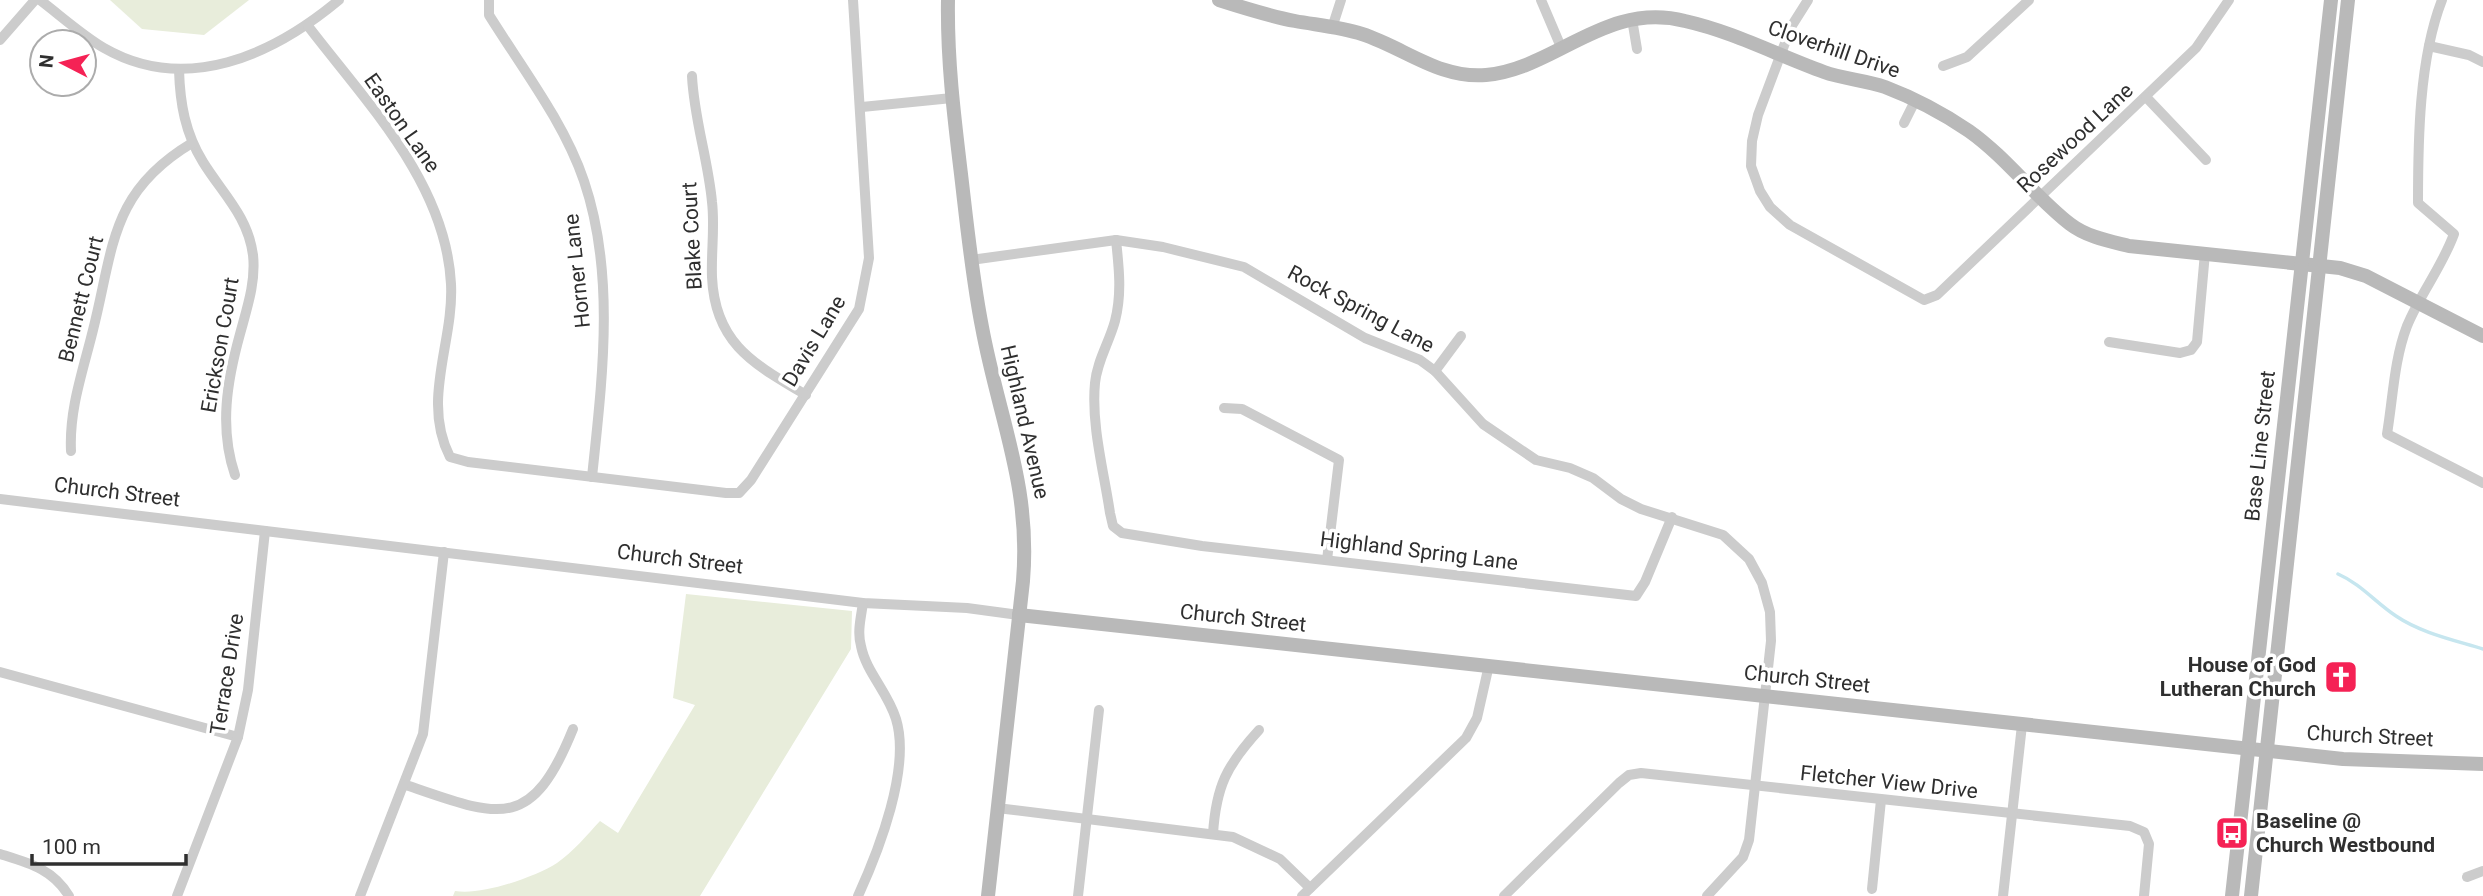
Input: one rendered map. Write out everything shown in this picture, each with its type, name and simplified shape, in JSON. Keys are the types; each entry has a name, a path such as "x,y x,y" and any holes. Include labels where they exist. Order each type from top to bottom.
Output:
{"main road":[{"name":"Highland Avenue","path":"948,0 952,98 971,260 982,328 1018,470 1024,506 1025,554 988,896"},
{"name":"Cloverhill Drive","path":"1219,0 1269,15 1381,41 1436,69 1457,75 1486,75 1515,69 1583,35 1632,19 1683,20 1782,54 1825,73 1884,87 1915,101 1969,131 2071,225 2098,238 2129,246 2340,268 2366,276 2483,336"},
{"name":"Base Line Street","path":"2250,896 2268,750 2332,0"},
{"name":"Base Line Street","path":"2234,891 2309,265 2348,0"},
{"name":"Church Street","path":"1019,615 2365,761 2483,764"}],"street":[{"path":"0,40 37,0 104,48 136,62 179,70 198,70 286,40 339,0"},
{"name":"Davis Lane","path":"592,477 739,493 751,480 859,309 867,282 869,258 862,107 853,0"},
{"path":"1332,28 1341,0"},
{"path":"1541,0 1561,47"},
{"path":"1782,54 1791,27 1808,0"},
{"path":"1943,66 1967,57 2029,0"},
{"name":"Rosewood Lane","path":"1782,54 1758,115 1752,142 1751,166 1770,207 1790,225 1924,300 1937,295 2146,97 2196,47 2229,0"},
{"path":"2442,0 2429,46 2418,156 2418,203 2454,234 2447,253 2418,301 2399,351 2387,434 2483,483"},
{"name":"Horner Lane","path":"488,1 489,15 564,135 584,181 595,222 603,331 602,387 592,477"},
{"path":"1632,19 1637,49"},
{"name":"Easton Lane","path":"308,26 396,142 422,183 442,231 451,281 451,313 436,400 440,433 450,457 468,462 592,477"},
{"path":"2429,46 2469,55 2483,62"},
{"name":"Erickson Court","path":"179,70 182,114 192,143 236,207 253,254 253,280 226,399 226,449 236,475"},
{"name":"Blake Court","path":"692,76 694,109 712,202 712,277 717,311 727,334 745,356 806,394"},
{"path":"2146,97 2206,160"},
{"path":"862,107 952,98"},
{"name":"Cloverhill Drive","path":"1904,123 1915,101"},
{"name":"Bennett Court","path":"71,452 70,422 107,260 121,220 147,176 165,159 192,143"},
{"name":"Rock Spring Lane","path":"971,260 1116,240 1137,241 1244,267 1365,338 1420,360 1435,371 1483,424 1536,460 1570,468 1593,478 1621,499 1641,509 1723,535 1749,559 1762,583 1770,611 1771,640 1749,841 1743,857 1707,896"},
{"name":"Highland Spring Lane","path":"1116,240 1121,290 1114,323 1101,354 1094,405 1113,526 1122,533 1202,546 1636,596 1645,582 1672,517"},
{"path":"2109,342 2180,353 2191,350 2197,342 2205,253"},
{"path":"1435,371 1461,336"},
{"path":"1224,408 1242,409 1339,460 1327,560"},
{"name":"Church Street","path":"0,499 863,603 967,608 1019,615"},
{"name":"Terrace Drive","path":"177,896 238,737 248,690 265,531"},
{"path":"360,896 424,734 444,552"},
{"path":"858,896 881,833 899,768 901,745 889,696 861,647 863,603"},
{"path":"997,808 1213,834 1256,845 1280,859 1306,892 1466,738 1481,705 1489,665"},
{"path":"0,672 238,737"},
{"path":"1078,896 1099,710"},
{"path":"2003,896 2022,725"},
{"path":"406,785 485,809 509,809 537,795 557,769 573,729"},
{"path":"1213,834 1215,799 1222,779 1240,750 1259,730"},
{"name":"Fletcher View Drive","path":"1504,896 1629,775 1641,773 2130,826 2144,832 2149,844 2144,896"},
{"path":"1872,890 1881,800"},
{"path":"0,854 36,865 59,879 69,896"},
{"path":"2467,877 2483,871"}],"green space":[{"path":"110,0 249,0 204,35 142,29"},
{"path":"686,594 852,611 851,649 700,896 453,896 455,891 479,891 522,879 557,863 600,821 618,833 695,705 673,698"}],"waterway":[{"path":"2338,574 2406,622 2438,636 2483,649"}],"place":[{"name":"House of God Lutheran Church","path":"2341,677"},
{"name":"Baseline @ Church Westbound","path":"2232,833"}]}
